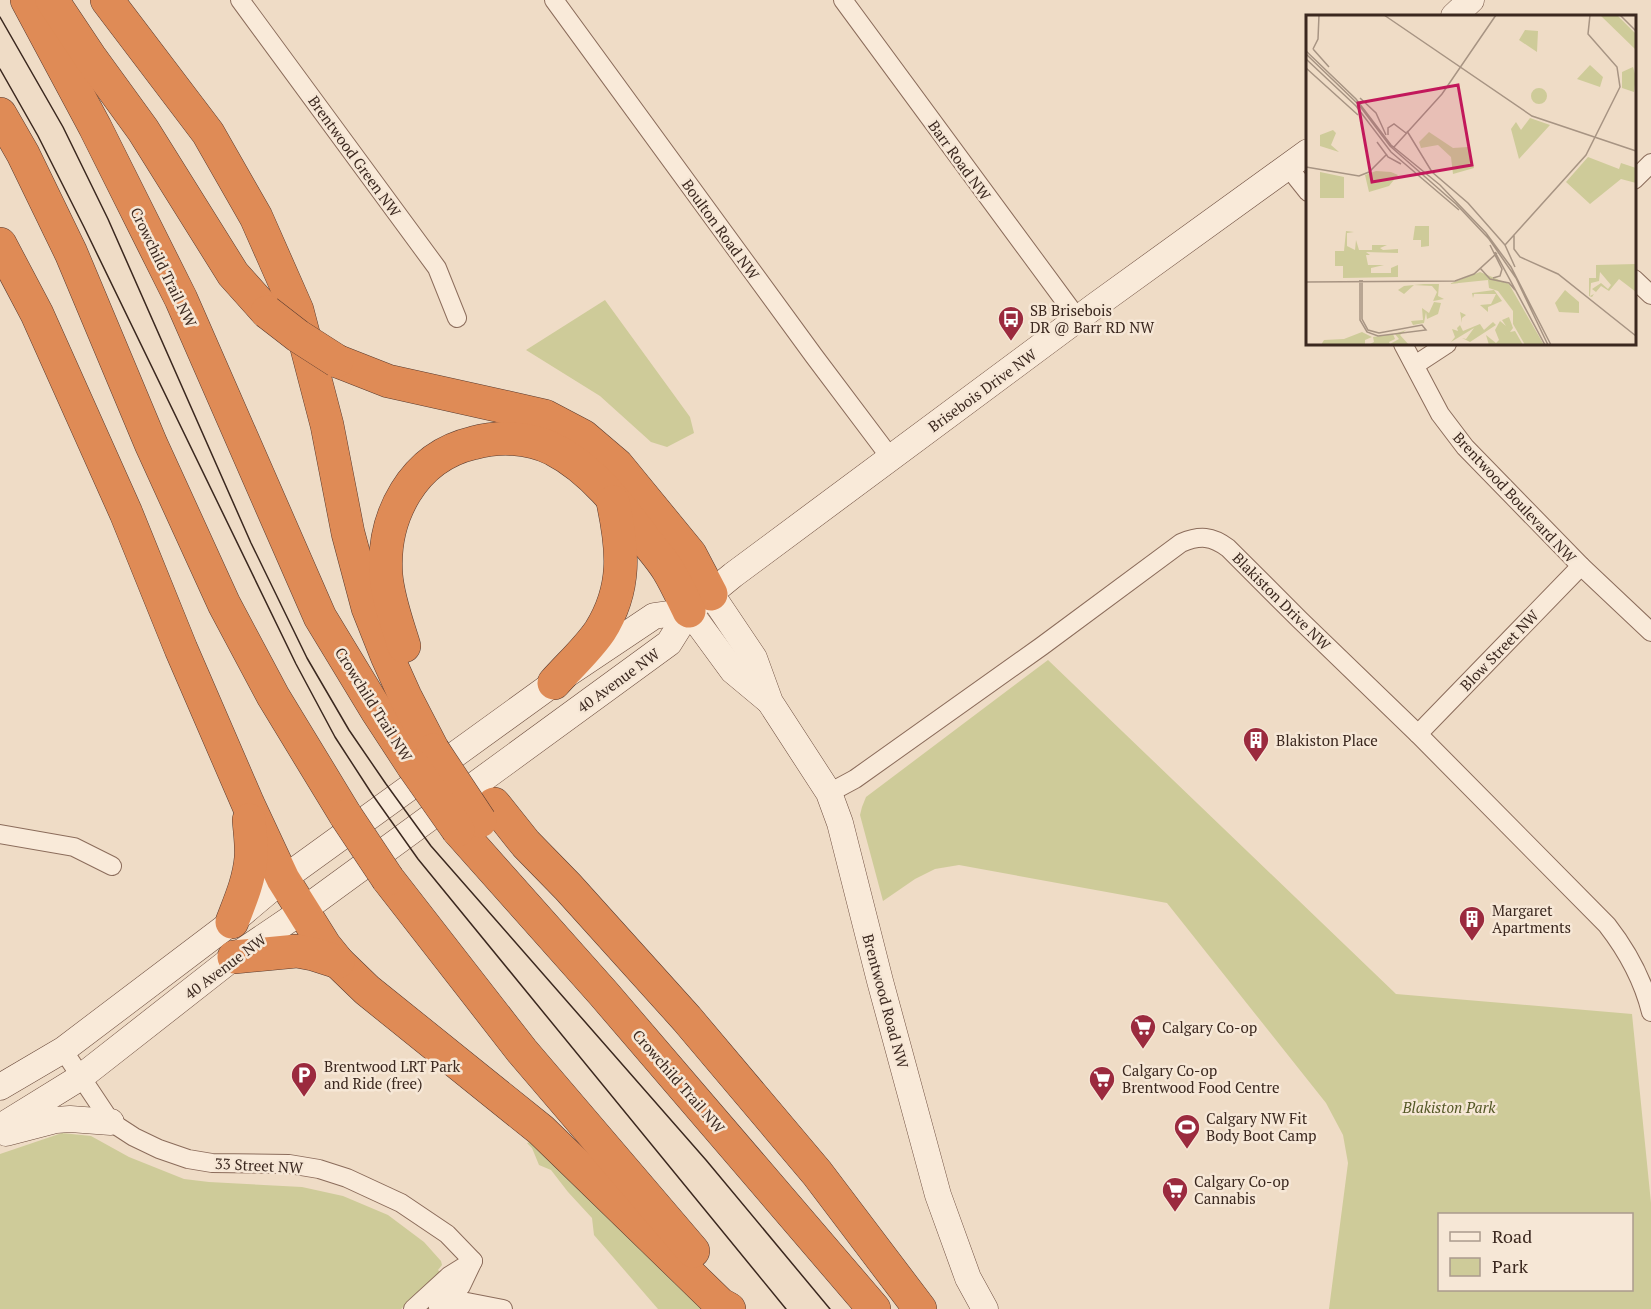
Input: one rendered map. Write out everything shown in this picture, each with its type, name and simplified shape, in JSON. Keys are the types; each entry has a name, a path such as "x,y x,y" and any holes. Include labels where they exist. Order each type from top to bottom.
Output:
{"highway":[{"name":"Crowchild Trail NW","path":"27,0 95,127 181,299 320,617 378,711 432,752 477,818 510,890 615,1007 874,1309"},
{"path":"52,0 143,130 233,274 267,312 298,336 337,361 388,381 544,416 583,436 617,465 690,554 700,602"},
{"path":"107,0 208,133 256,217 297,310 327,425 348,533 368,608 387,656 432,752 477,818 526,844 687,1018 817,1173 920,1309"},
{"path":"0,114 23,154 71,253 151,444 224,604 273,696 346,816 388,879 522,1051 742,1309"},
{"path":"0,244 37,314 126,513 181,649 248,804 283,879 325,946 367,990 541,1130 720,1304 729,1309"},
{"path":"432,752 428,704 407,657 388,592 387,542 396,510 409,484 425,467 454,448 488,440 513,439 538,443 561,454 589,475 613,500 669,571 700,602"},
{"path":"554,683 600,630 618,587 620,534 613,500"},
{"path":"232,922 249,874 251,856 248,804"},
{"path":"234,957 297,951 338,962"}],"street":[{"name":"Brentwood Green NW","path":"240,0 437,268 457,318"},
{"name":"Boulton Road NW","path":"554,0 890,457"},
{"name":"Barr Road NW","path":"843,0 1078,319"},
{"path":"1455,15 1470,0"},
{"name":"Brisebois Drive NW","path":"700,602 890,457 1298,160"},
{"path":"1298,160 1306,186"},
{"path":"1636,179 1651,163"},
{"path":"1636,280 1651,295"},
{"name":"Brentwood Boulevard NW","path":"1404,345 1440,414 1465,447 1581,566 1651,632"},
{"path":"1415,365 1445,345"},
{"name":"Blakiston Drive NW","path":"829,793 864,773 1181,543 1193,538 1218,540 1418,734 1607,925 1635,966 1651,1012"},
{"name":"Blow Street NW","path":"1418,734 1581,566"},
{"name":"40 Avenue NW","path":"0,1087 63,1050 232,922 283,879 554,683 654,616 700,602"},
{"name":"40 Avenue NW","path":"0,1127 81,1077 234,957 302,911 669,643 700,602"},
{"name":"Brentwood Road NW","path":"700,602 754,658 770,702 829,793 840,823 938,1195 968,1278 985,1309"},
{"path":"0,834 74,847 112,866"},
{"name":"33 Street NW","path":"63,1050 111,1122 134,1137 188,1159 212,1163 289,1164 319,1169 348,1178 401,1203 447,1234 473,1261"},
{"path":"0,1135 56,1120 111,1122"},
{"path":"438,1307 461,1286 473,1261"},
{"path":"412,1309 449,1276 473,1261"},
{"path":"438,1307 467,1302 503,1309"}],"green space":[{"path":"605,300 690,417 694,433 667,447 651,442 600,396 526,350"},
{"name":"Blakiston Park","path":"1048,660 1396,994 1632,1014 1651,1203 1651,1309 1329,1309 1348,1163 1343,1135 1326,1103 1167,903 959,865 935,869 915,879 883,901 860,815 866,797"},
{"path":"62,1133 91,1136 129,1157 184,1179 302,1187 343,1196 388,1215 424,1242 441,1261 442,1265 438,1270 441,1273 401,1309 0,1309 0,1154"},
{"path":"532,1141 707,1309 658,1309 594,1235 592,1218 551,1170 539,1165 532,1148 527,1143"}],"tram line":[{"path":"0,17 63,127 108,219 251,543 307,658 349,730 431,846 706,1160 830,1309"},
{"path":"0,69 38,136 84,227 296,664 335,737 418,859 786,1309"}],"place":[{"name":"SB Brisebois DR @ Barr RD NW","path":"1011,342"},
{"name":"Blakiston Place","path":"1256,763"},
{"name":"Margaret Apartments","path":"1472,942"},
{"name":"Calgary Co-op","path":"1143,1050"},
{"name":"Brentwood LRT Park and Ride (free)","path":"304,1098"},
{"name":"Calgary Co-op Brentwood Food Centre","path":"1102,1102"},
{"name":"Calgary NW Fit Body Boot Camp","path":"1187,1150"},
{"name":"Calgary Co-op Cannabis","path":"1175,1213"}]}
